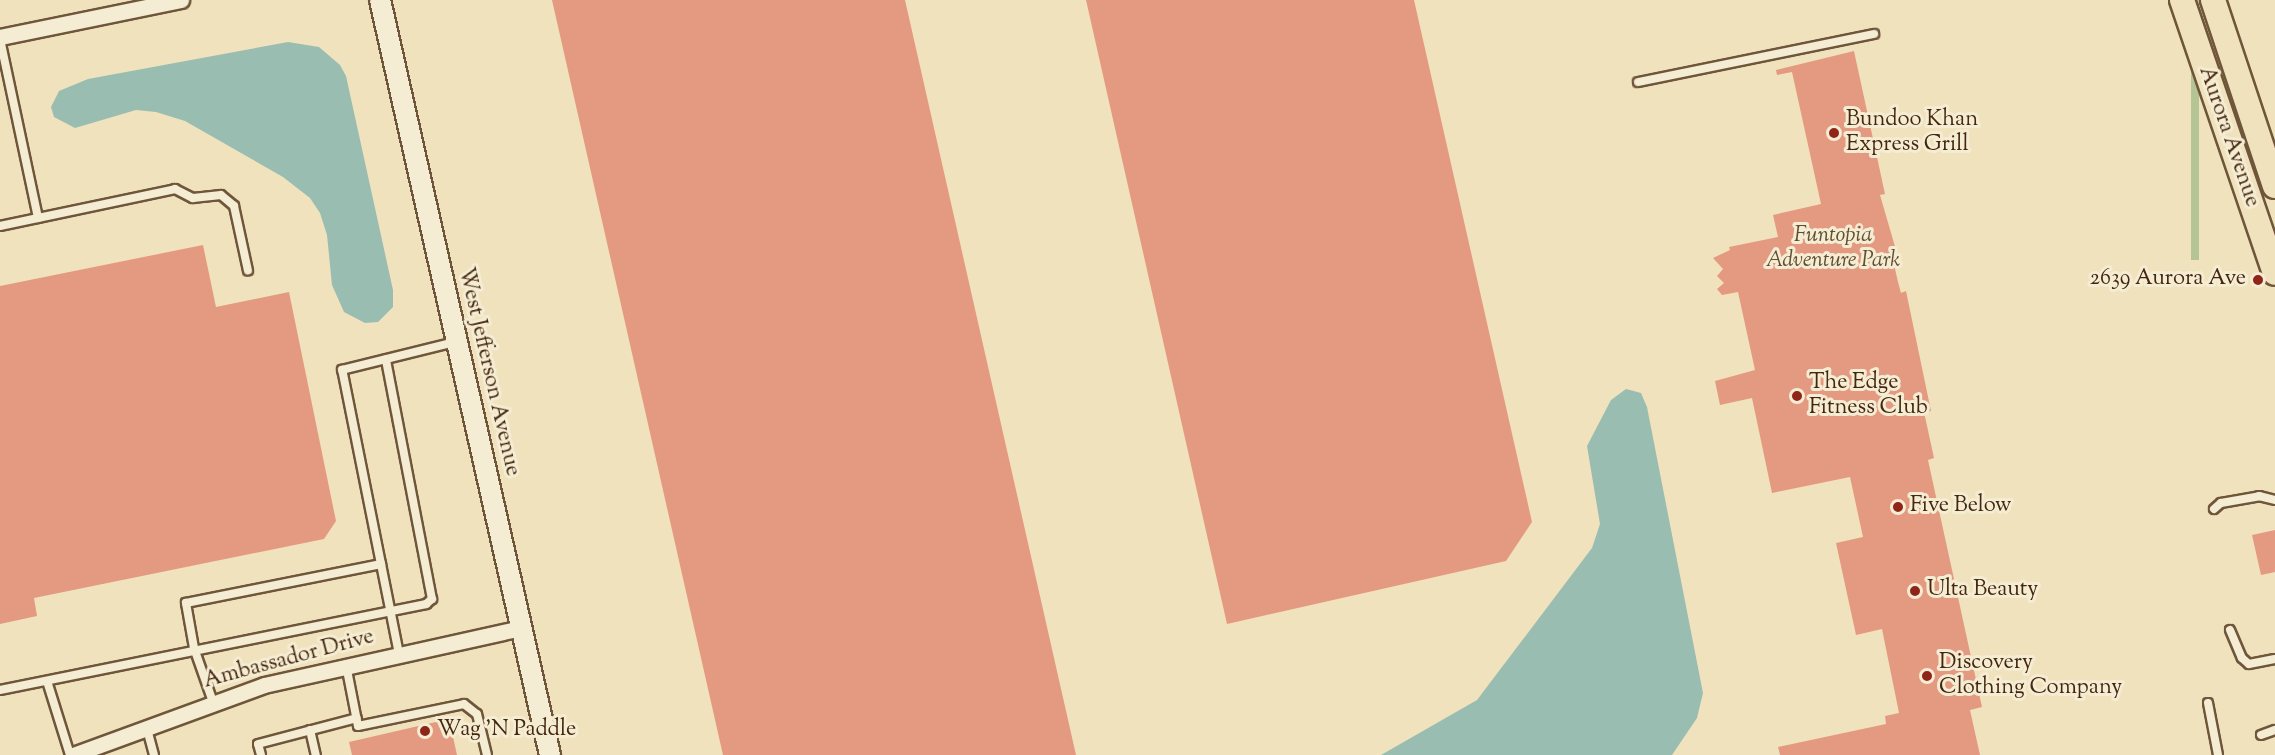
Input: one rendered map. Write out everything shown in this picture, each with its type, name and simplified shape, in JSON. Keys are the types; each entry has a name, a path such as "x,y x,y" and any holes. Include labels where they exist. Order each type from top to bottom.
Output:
{"main road":[{"name":"Aurora Avenue","path":"2182,0 2275,273"},
{"name":"Aurora Avenue","path":"2212,0 2275,186"}],"street":[{"path":"0,38 181,0"},
{"name":"West Jefferson Avenue","path":"380,0 550,755"},
{"name":"Ambassador Drive","path":"71,755 147,729 213,702 346,665 522,628"}],"lane":[{"path":"1638,82 1874,34"},
{"path":"0,38 38,218"},
{"path":"0,226 175,189 193,198 221,195 234,206 248,271"},
{"path":"399,654 342,370 457,341"},
{"path":"0,690 194,648 426,604 434,590 386,359"},
{"path":"2214,509 2221,503 2259,496 2275,500"},
{"path":"213,702 194,648 186,603 381,564"},
{"path":"2230,630 2242,658 2249,663 2275,659"},
{"path":"346,665 358,726 464,704 477,714 487,755"},
{"path":"47,681 71,755"},
{"path":"2208,703 2218,755"},
{"path":"261,755 258,744 357,718"},
{"path":"147,729 154,755"},
{"path":"310,730 316,755"},
{"path":"2261,735 2275,730"}],"green space":[{"path":"2191,0 2199,0 2199,260 2191,260"}],"water":[{"path":"288,42 319,47 340,65 346,76 393,290 393,307 378,322 365,323 344,312 332,285 327,235 320,213 310,198 283,177 185,121 156,112 136,110 75,128 54,117 51,107 59,91 88,79"},
{"path":"1626,389 1641,393 1647,407 1703,693 1697,718 1672,755 1381,755 1477,700 1592,548 1600,524 1587,446 1611,400"}],"building":[{"path":"552,0 905,0 1076,755 723,755"},
{"path":"1086,0 1414,0 1532,522 1506,561 1227,624"},
{"path":"1854,51 1885,194 1880,195 1896,250 1893,260 1901,293 1906,291 1931,411 1924,412 1934,458 1928,460 1982,707 1970,710 1980,755 1780,755 1778,747 1886,724 1885,716 1899,713 1882,629 1856,635 1836,543 1863,537 1850,477 1772,493 1752,398 1720,405 1715,381 1755,370 1738,292 1722,295 1717,289 1724,283 1717,276 1723,269 1713,258 1730,250 1729,247 1778,237 1773,215 1821,204 1792,72 1777,75 1776,70"},
{"path":"203,245 216,307 289,292 336,521 324,539 34,598 37,616 0,624 0,286"},
{"path":"2275,530 2275,572 2261,575 2252,535"},
{"name":"Wag 'N Paddle","path":"449,719 457,755 352,755 349,742"}],"place":[{"name":"Bundoo Khan Express Grill","path":"1834,133"},
{"name":"2639 Aurora Ave","path":"2258,280"},
{"name":"The Edge Fitness Club","path":"1797,396"},
{"name":"Five Below","path":"1898,507"},
{"name":"Ulta Beauty","path":"1915,591"},
{"name":"Discovery Clothing Company","path":"1927,676"},
{"name":"Wag 'N Paddle","path":"425,731"}],"park label":[{"name":"Funtopia Adventure Park","path":"1833,248"}]}
